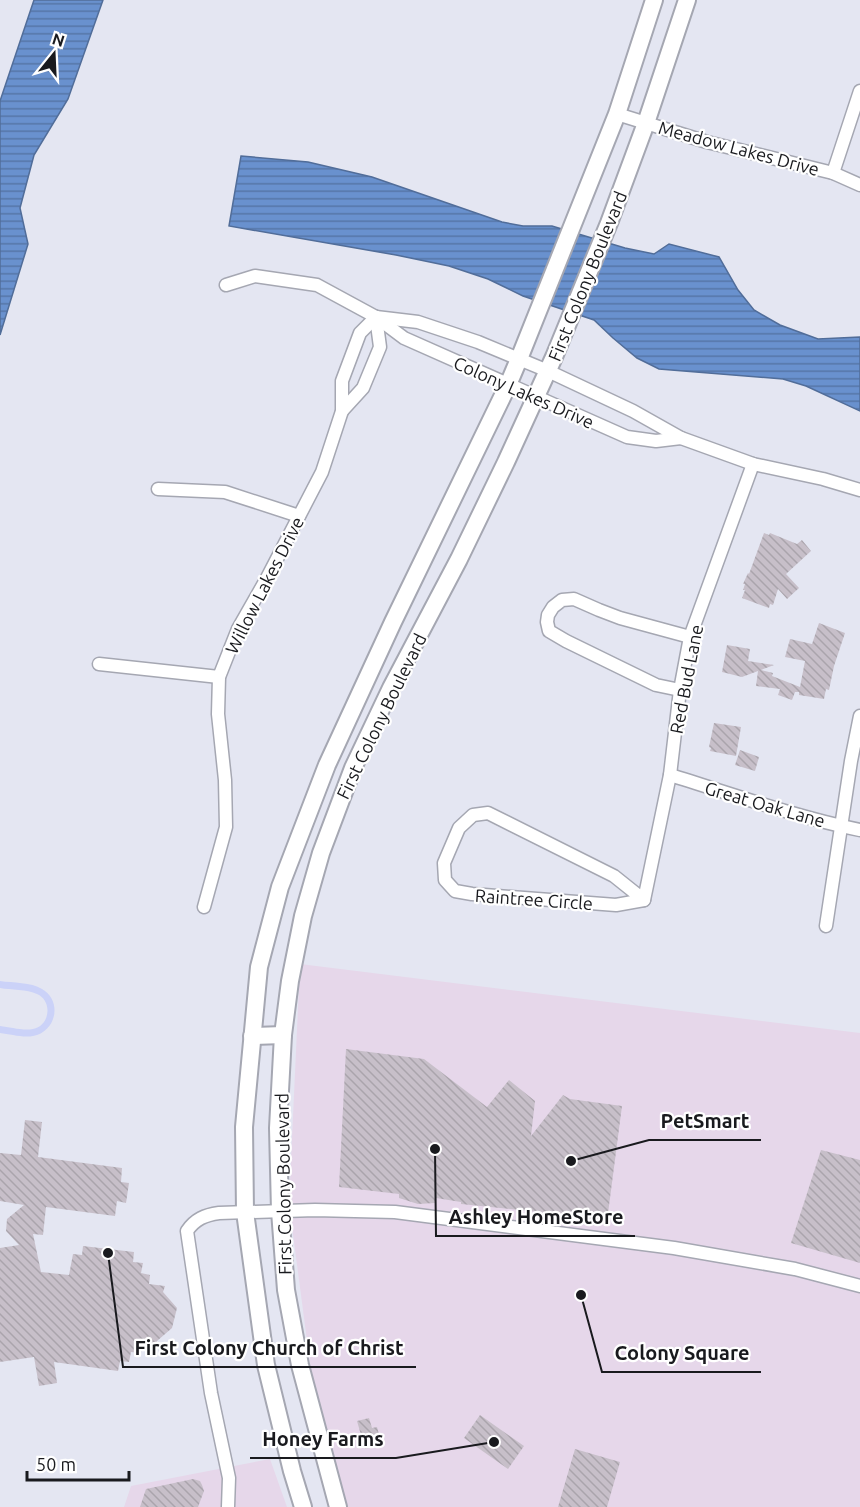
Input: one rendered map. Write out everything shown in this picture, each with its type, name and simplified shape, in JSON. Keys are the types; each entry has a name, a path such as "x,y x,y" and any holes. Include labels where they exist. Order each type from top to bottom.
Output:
{"main road":[{"name":"First Colony Boulevard","path":"303,1507 292,1472 266,1365 245,1212 244,1128 259,968 280,887 327,765 393,622 508,385 617,114 654,0"},
{"name":"First Colony Boulevard","path":"338,1507 300,1365 286,1290 280,1211 278,1128 283,1035 286,1003 300,927 328,831 366,738 478,520 565,332 646,123 687,0"},
{"path":"393,622 420,634"},
{"path":"252,1036 283,1035"}],"street":[{"path":"833,173 860,91"},
{"name":"Meadow Lakes Drive","path":"617,114 707,142 833,173 860,185"},
{"name":"Colony Lakes Drive","path":"226,285 255,276 317,285 376,317 404,338 627,437 656,441 681,438"},
{"name":"Colony Lakes Drive","path":"376,317 417,322 478,342 548,371 633,411 681,438 753,464 823,479 860,490"},
{"name":"Willow Lakes Drive","path":"204,907 226,827 225,780 218,714 219,677 238,629 322,472 342,411 342,381 360,333 376,317"},
{"name":"Willow Lakes Drive","path":"342,411 363,387 380,347 376,317"},
{"name":"Red Bud Lane","path":"644,900 670,775 680,690 690,637 753,464"},
{"path":"158,489 225,492 299,516"},
{"path":"680,690 656,685 566,641 549,631 548,615 553,607 562,600 574,599 620,618 690,637"},
{"path":"99,664 219,677"},
{"path":"826,926 851,761 860,717"},
{"name":"Great Oak Lane","path":"670,775 860,830"},
{"name":"Raintree Circle","path":"489,813 614,876 644,900 616,905 472,894 456,891 445,880 444,863 459,828 472,815 489,813"},
{"path":"228,1507 229,1478 212,1393 187,1231 196,1220 210,1214 346,1210 395,1212 674,1248 795,1269 860,1286"}],"shaded area":[{"path":"300,964 860,1033 860,1507 348,1507 313,1386 289,1204"},
{"path":"0,981 33,985 49,994 53,1001 54,1016 47,1029 33,1036 0,1033 0,1026 25,1030 39,1027 46,1018 47,1007 46,1002 37,994 0,988"},
{"path":"270,1459 287,1507 124,1507 131,1486"}],"water":[{"path":"34,0 103,0 68,99 34,155 20,208 28,244 0,335 0,101"},
{"path":"241,156 308,162 372,177 502,222 523,226 552,226 625,248 654,254 669,244 719,257 738,290 754,310 780,325 818,339 860,337 860,411 806,386 783,379 659,369 637,358 594,320 523,296 488,279 449,266 229,226"}],"building":[{"path":"764,533 769,535 770,533 797,544 802,540 811,551 786,574 799,588 787,599 778,589 773,605 770,604 769,608 742,598 745,590 743,590 745,584 743,584"},
{"path":"819,623 845,633 829,690 826,689 824,699 799,695 799,692 795,692 792,700 778,695 780,689 756,686 758,671 742,677 722,672 727,645 750,649 748,661 774,665 761,670 773,673 772,676 800,687 805,661 785,657 790,639 812,644"},
{"path":"714,723 741,727 736,756 710,751"},
{"path":"740,750 759,757 755,771 735,765"},
{"path":"346,1049 424,1059 487,1107 509,1080 535,1101 531,1136 563,1095 570,1099 622,1106 607,1221 580,1217 579,1221 564,1221 548,1216 548,1213 461,1204 461,1202 436,1198 435,1203 418,1204 399,1198 399,1194 339,1187"},
{"path":"25,1120 42,1122 38,1157 122,1168 121,1182 129,1183 126,1203 117,1201 115,1216 46,1207 43,1235 33,1234 41,1272 69,1275 73,1254 82,1255 83,1246 134,1252 133,1262 143,1263 141,1273 150,1275 149,1284 165,1286 163,1292 177,1308 172,1328 157,1341 156,1347 143,1345 141,1353 131,1352 129,1362 120,1361 118,1371 54,1362 57,1383 39,1386 34,1357 0,1362 0,1248 19,1245 6,1231 7,1219 24,1205 0,1201 0,1153 21,1155"},
{"path":"821,1150 860,1160 860,1263 791,1243"},
{"path":"480,1415 524,1446 508,1469 464,1438"},
{"path":"369,1418 372,1428 377,1427 381,1442 365,1449 357,1421"},
{"path":"575,1449 620,1462 607,1507 558,1507"},
{"path":"193,1479 200,1481 204,1491 198,1507 140,1507 146,1489"}],"place":[{"name":"Ashley HomeStore","path":"435,1149"},
{"name":"PetSmart","path":"571,1161"},
{"name":"First Colony Church of Christ","path":"108,1253"},
{"name":"Colony Square","path":"581,1295"},
{"name":"Honey Farms","path":"494,1442"}]}
